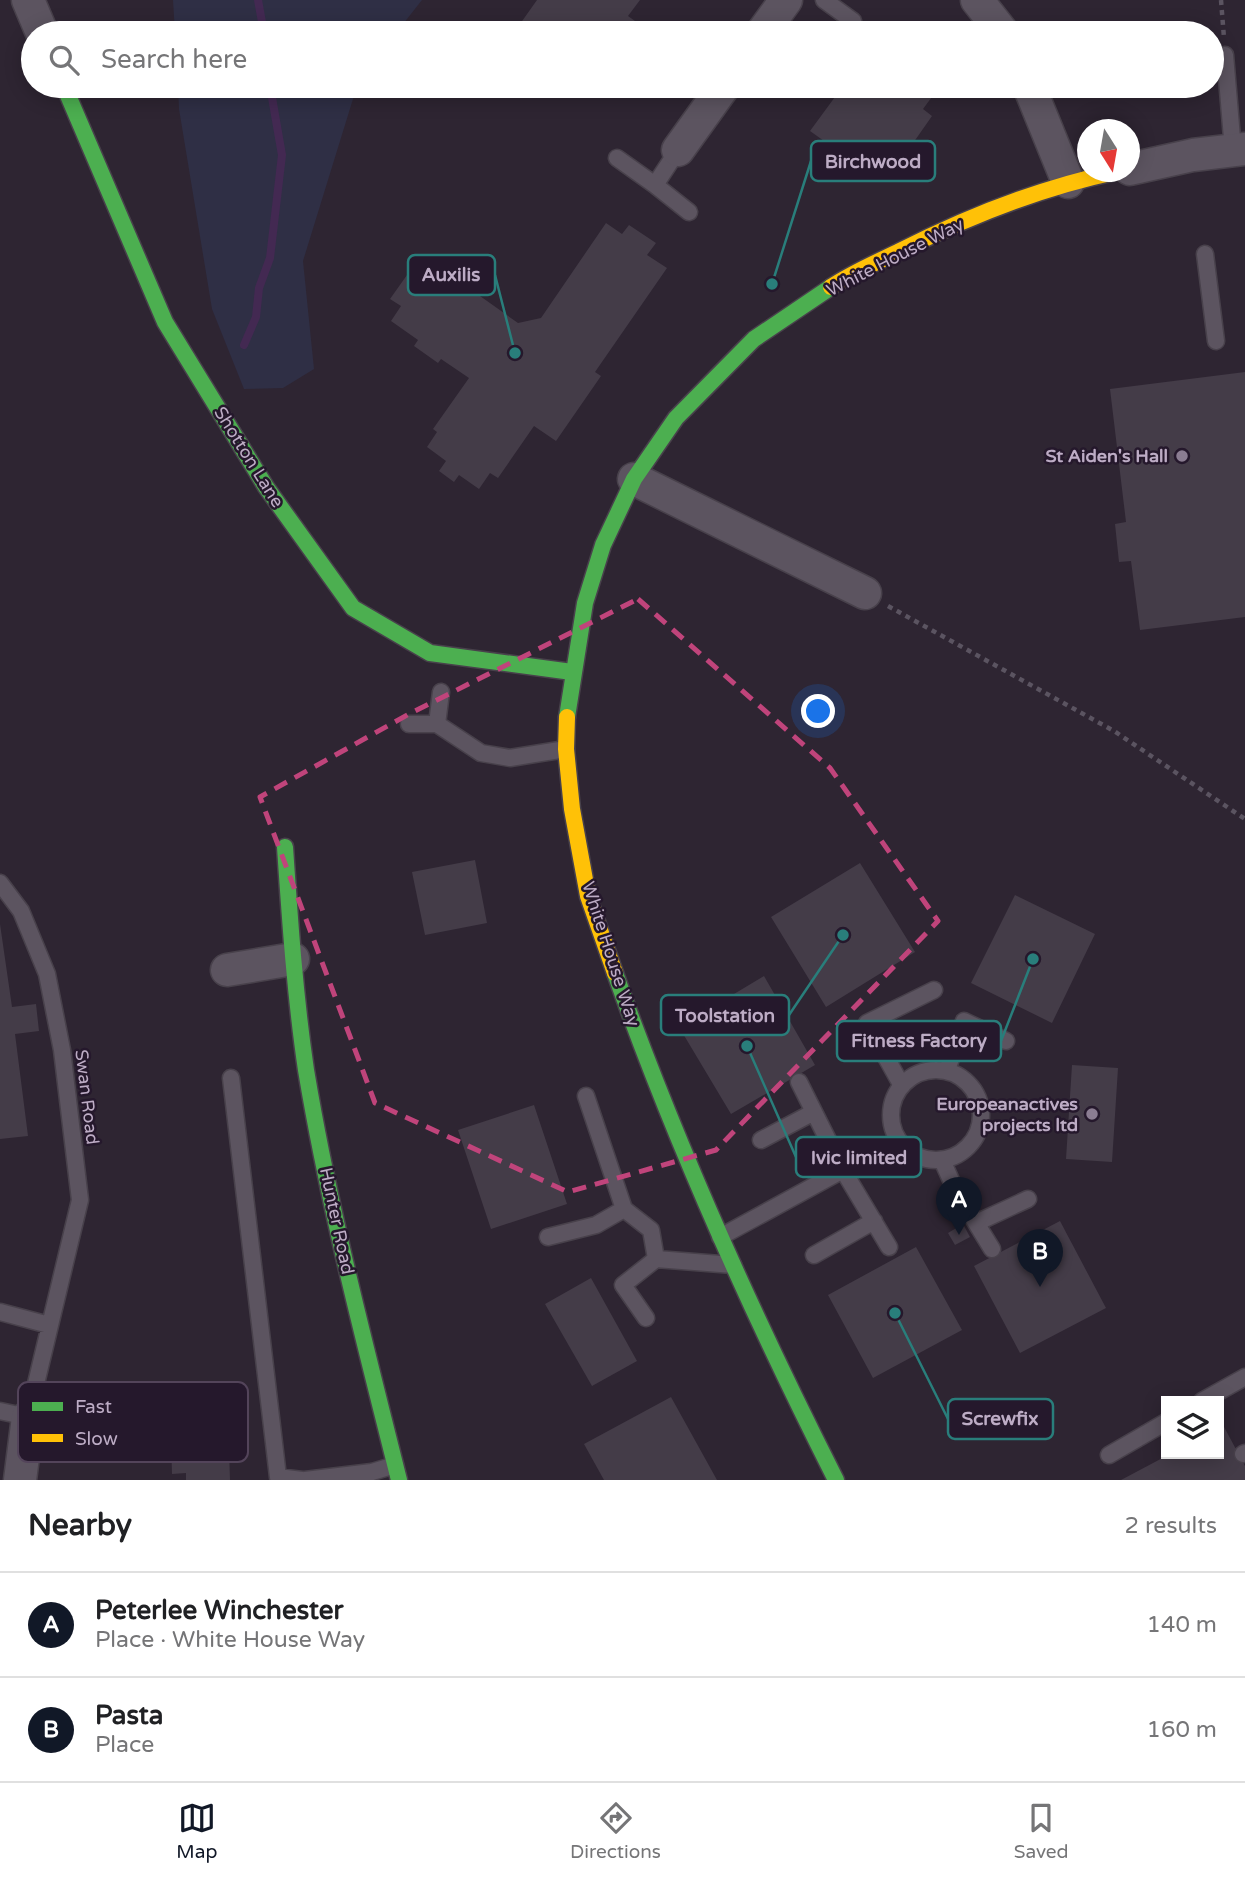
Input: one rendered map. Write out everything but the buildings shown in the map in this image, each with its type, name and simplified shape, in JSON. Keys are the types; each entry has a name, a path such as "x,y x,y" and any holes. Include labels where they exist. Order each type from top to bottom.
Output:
{"street":[{"path":"28,0 37,21"},
{"path":"771,21 786,0"},
{"path":"977,0 994,21"},
{"name":"Shotton Lane","path":"69,98 165,322 266,487 353,608 430,653 572,672"},
{"path":"678,150 710,98"},
{"path":"1034,98 1068,182"},
{"path":"1140,167 1239,150"},
{"name":"White House Way","path":"836,1480 687,1163 652,1077 588,896 572,809 566,748 572,672 586,603 603,545 634,479 676,418 754,339 846,277 943,229 1077,180"},
{"path":"634,479 865,593"},
{"name":"Hunter Road","path":"285,847 293,959 314,1112 341,1243 397,1473"},
{"path":"227,970 293,959"},
{"path":"14,1414 18,1458"},
{"path":"18,1462 20,1480"}],"lane":[{"path":"824,0 853,21"},
{"path":"1225,55 1239,150"},
{"path":"655,185 678,150"},
{"path":"617,158 689,212"},
{"path":"1205,254 1216,341"},
{"path":"437,724 441,692"},
{"path":"409,724 437,724 481,753 510,758 566,748"},
{"name":"Swan Road","path":"0,883 21,911 47,974 62,1050 80,1200 49,1325 27,1382"},
{"path":"902,1086 867,1023 934,990"},
{"path":"947,1070 964,1021 1006,1041"},
{"path":"931,1069 947,1070 964,1079 975,1090 981,1105 982,1119 978,1134 964,1152 942,1160 923,1159 909,1152 898,1140 890,1117 893,1101 902,1086 918,1073 931,1069"},
{"path":"231,1078 278,1479 304,1480 372,1472 397,1473"},
{"path":"799,1082 843,1170 889,1247"},
{"path":"586,1096 624,1209 650,1230 656,1259"},
{"path":"761,1140 814,1112"},
{"path":"720,1237 898,1140"},
{"path":"942,1160 954,1187 992,1249"},
{"path":"976,1223 1028,1199"},
{"path":"548,1237 596,1225 624,1209"},
{"path":"814,1255 874,1220"},
{"path":"646,1318 624,1285 656,1259 733,1265"},
{"path":"0,1312 49,1325"},
{"path":"1211,1396 1245,1377"},
{"path":"1109,1455 1161,1425"}],"path":[{"path":"1221,0 1223,21"},
{"path":"1224,41 1225,55"},
{"path":"865,593 1114,731 1245,818"}],"highlighted area":[{"path":"638,599 830,768 938,921 716,1150 568,1192 375,1103 260,797 409,714"}],"shaded area":[{"path":"173,0 422,0 405,21 174,21"},
{"path":"179,98 353,98 303,261 314,369 283,388 244,389 212,309"}],"waterway":[{"path":"258,0 262,21"},
{"path":"244,345 256,317 259,288 270,258 282,155 272,98"}],"traffic: fast":[{"path":"69,98 165,322 266,487 353,608 430,653 572,672"},
{"path":"567,717 585,603 603,545 634,479 676,418 754,339 831,287"},
{"path":"285,847 299,1014 315,1122 348,1276 399,1480"},
{"path":"615,973 690,1167 775,1356 836,1480"}],"traffic: slow":[{"path":"831,287 872,264 977,216 1077,182"},
{"path":"567,717 566,749 572,809 588,896 615,973"}],"place":[{"name":"Birchwood","path":"772,284"},
{"name":"Auxilis","path":"515,353"},
{"name":"St Aiden's Hall","path":"1182,456"},
{"name":"Toolstation","path":"843,935"},
{"name":"Fitness Factory","path":"1033,959"},
{"name":"Ivic limited","path":"747,1046"},
{"name":"Europeanactives projects ltd","path":"1092,1114"},
{"name":"Peterlee Winchester","path":"959,1235"},
{"name":"Pasta","path":"1040,1287"},
{"name":"Screwfix","path":"895,1313"}]}
